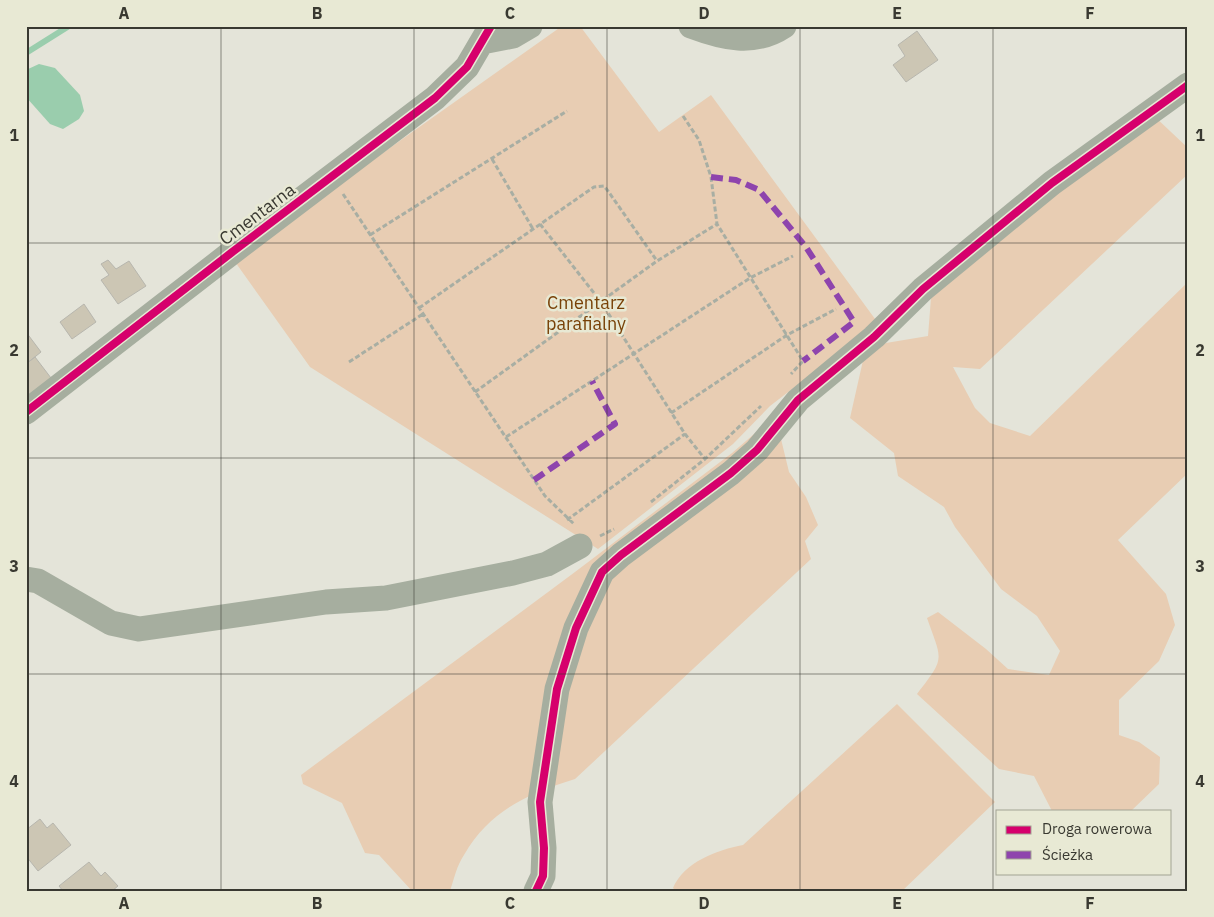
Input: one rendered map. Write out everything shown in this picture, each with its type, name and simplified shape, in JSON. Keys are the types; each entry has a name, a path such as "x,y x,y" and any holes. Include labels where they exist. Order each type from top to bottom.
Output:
{"street":[{"path":"487,34 513,36 530,26"},
{"path":"691,26 712,34 738,39 770,35 784,26"},
{"name":"Cmentarna","path":"26,412 435,98 467,67 487,34"},
{"path":"536,891 543,876 544,848 540,802 557,689 576,628 602,572 621,555 731,473 757,450 798,400 874,337 923,289 1052,182 1188,85"},
{"path":"26,579 38,581 111,622 139,630 326,602 386,598 547,564 585,537"}],"path":[{"path":"370,236 567,111"},
{"path":"683,116 699,140 711,177 717,224 803,361 786,380"},
{"path":"492,159 533,230"},
{"path":"331,177 545,496 585,537 600,536 617,528"},
{"path":"419,308 594,187 604,186 657,261"},
{"path":"540,224 601,302 671,413 705,459"},
{"path":"475,392 657,261 717,224"},
{"path":"506,437 750,278 793,256"},
{"path":"671,413 787,336 836,309"},
{"path":"349,362 423,314"},
{"path":"646,505 705,459 768,399"},
{"path":"567,520 685,434"}],"green space":[{"name":"Cmentarz parafialny","path":"562,26 580,26 659,132 711,95 878,323 770,406 733,444 598,549 310,367 233,259"},
{"path":"1153,115 1188,148 1188,174 980,369 953,367 975,408 990,423 1030,436 1188,282 1188,473 1118,540 1166,594 1175,625 1159,661 1119,700 1119,735 1139,742 1160,757 1159,784 1132,810 1051,810 1034,776 999,769 917,694 937,665 938,651 927,618 938,612 986,649 1008,669 1049,675 1060,651 1037,616 1001,589 955,527 944,507 898,476 894,453 850,418 864,356 886,343 928,336 931,298"},
{"path":"761,428 781,439 789,472 806,497 818,525 805,541 811,559 575,779 526,798 498,815 486,826 474,839 462,859 450,891 412,891 379,855 365,853 342,803 303,784 301,775 575,572 732,453"},
{"path":"897,704 995,802 902,891 676,891 673,888 678,879 693,864 712,854 743,845"}],"shaded area":[{"path":"39,64 55,68 80,95 84,111 79,119 63,129 50,124 26,97 26,70"}],"building":[{"path":"917,31 938,60 906,82 893,65 905,56 898,45"},
{"path":"108,260 116,269 129,261 146,286 118,304 101,280 109,275 101,264"},
{"path":"84,304 96,322 72,339 60,322"},
{"path":"26,332 41,352 26,364"},
{"path":"35,357 51,378 26,397 26,364"},
{"path":"40,819 47,828 53,823 71,845 38,871 26,856 26,845 29,843 26,839 26,830"},
{"path":"89,862 101,876 105,872 118,886 112,891 63,891 59,886"}],"waterway":[{"path":"26,53 69,26"}],"marked path":[{"path":"711,177 736,180 759,190 806,247 854,322 803,361"},
{"path":"534,480 615,424 592,381"}],"cycle path":[{"path":"26,412 435,98 467,67 491,26"},
{"path":"536,891 543,876 544,848 540,802 557,689 576,628 602,572 621,555 731,473 757,450 798,400 874,337 923,289 1052,183 1188,85"}]}
